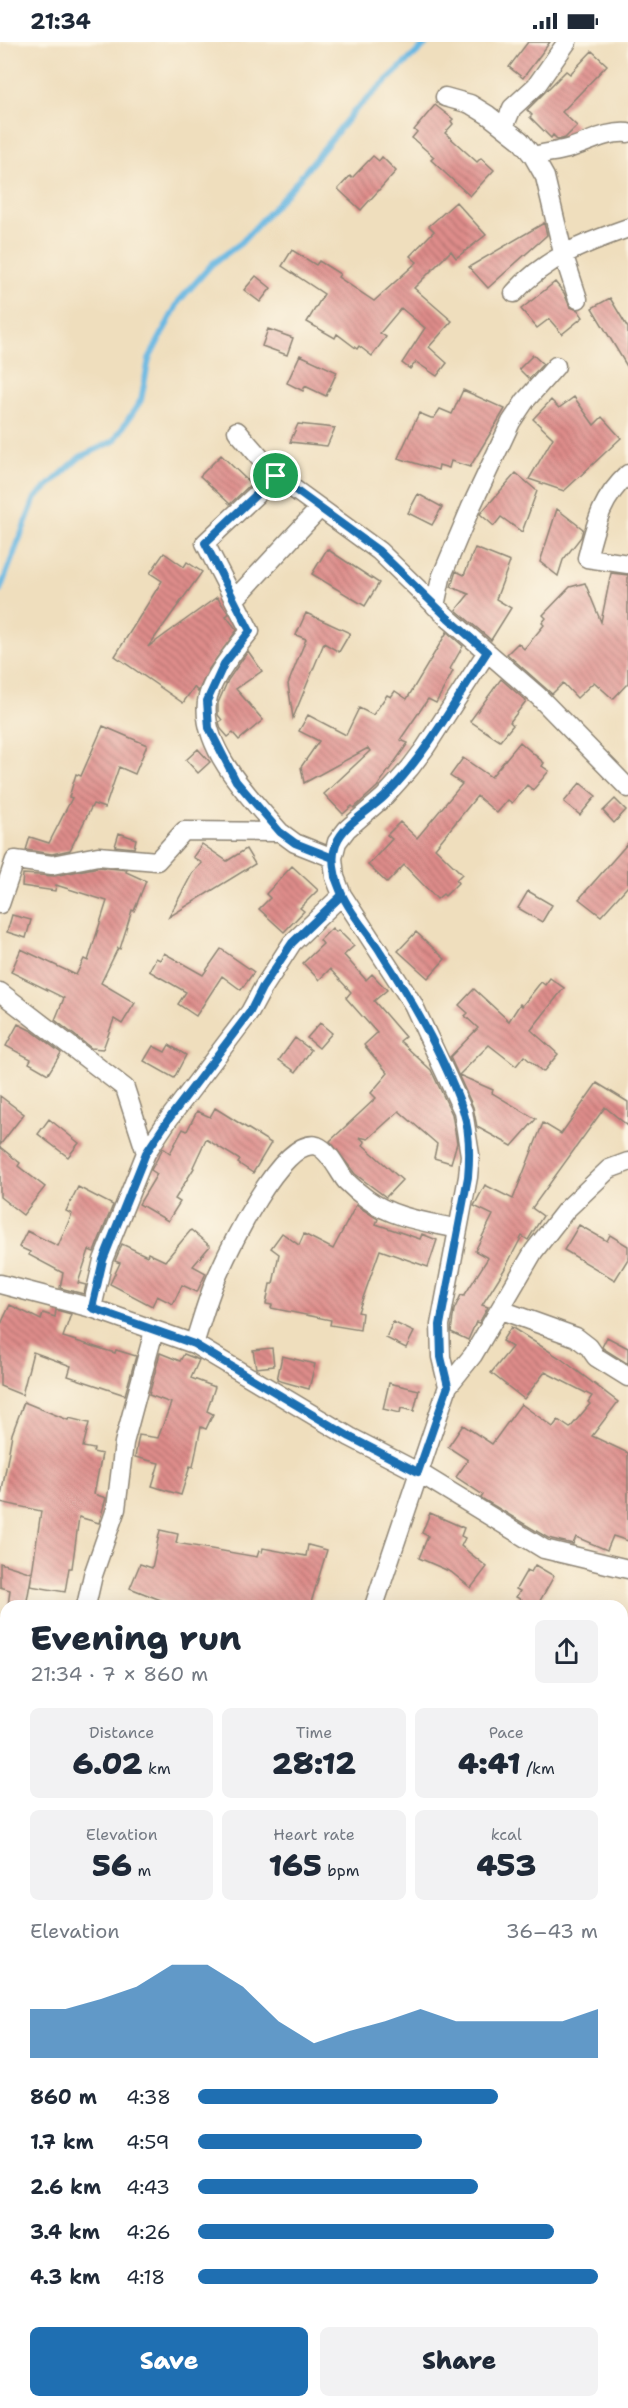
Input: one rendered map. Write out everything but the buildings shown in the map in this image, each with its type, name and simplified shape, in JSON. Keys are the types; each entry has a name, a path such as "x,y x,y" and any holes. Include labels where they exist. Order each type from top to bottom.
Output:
{"street":[{"path":"504,127 512,108 536,86 567,42"},
{"path":"445,97 470,104 520,140 533,156 545,177 563,253 578,299"},
{"path":"533,156 566,149 603,135 617,132 628,133"},
{"path":"514,292 527,278 563,253 628,228"},
{"path":"435,606 441,578 471,507 512,422 525,400 556,366"},
{"path":"237,431 276,476 379,551 435,606 538,696 628,788"},
{"path":"628,474 612,488 597,518 587,558 628,564"},
{"path":"276,476 205,543 250,631 224,664 207,701 209,728 236,781 280,832 295,843 333,858"},
{"path":"235,599 319,509"},
{"path":"448,1386 441,1357 440,1325 468,1177 470,1155 463,1111 413,1004 342,895 335,877 333,858 337,842 347,829 384,797 426,748 487,652"},
{"path":"0,904 15,860 52,865 98,856 157,861 184,831 280,832"},
{"path":"92,1308 103,1260 146,1153 168,1120 250,1012 262,988 292,943 342,895"},
{"path":"0,992 125,1088 146,1153"},
{"path":"194,1344 215,1281 250,1209 278,1170 297,1151 308,1146 316,1146 323,1150 347,1182 368,1200 392,1213 458,1229"},
{"path":"376,1600 448,1386 473,1355 534,1251 566,1210 609,1169 628,1162"},
{"path":"0,1284 92,1308 194,1344 350,1437 418,1472 544,1549 628,1569"},
{"path":"501,1310 576,1336 589,1347 596,1357 628,1377"},
{"path":"88,1600 93,1575 116,1509 124,1443 154,1330"}],"waterway":[{"path":"0,590 35,498 80,457 114,441 141,400 149,359 179,301 212,264 241,243 294,185 355,110 428,42"}],"route":[{"path":"276,476 205,543 250,631 224,664 207,701 209,728 219,752 236,781 280,832 295,843 333,858 335,877 342,895 292,943 262,988 250,1012 168,1120 146,1153 103,1260 92,1308 194,1344 350,1437 418,1472 448,1386 441,1357 440,1325 468,1177 470,1155 468,1134 463,1111 427,1029 380,951 342,895 335,877 333,858 337,842 347,829 384,797 426,748 487,652 448,618 379,551 276,476"}]}
